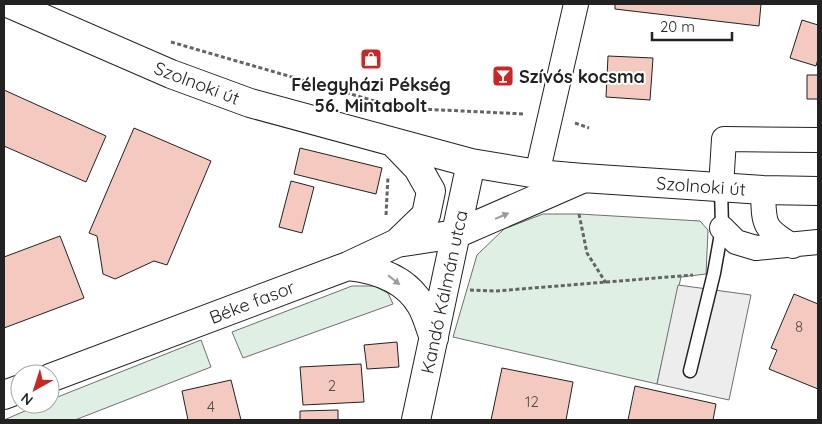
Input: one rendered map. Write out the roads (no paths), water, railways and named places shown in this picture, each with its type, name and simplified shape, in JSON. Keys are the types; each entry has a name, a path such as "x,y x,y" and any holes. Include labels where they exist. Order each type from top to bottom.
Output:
{"street":[{"name":"Szolnoki út","path":"10,4 171,74 250,103 472,162 537,174 584,178 763,190 818,191"},
{"path":"537,174 576,4"},
{"path":"720,186 724,139 818,140"},
{"path":"392,141 418,168 456,234"},
{"name":"Kandó Kálmán utca","path":"416,420 472,162"},
{"name":"Szolnoki út","path":"456,234 584,178"},
{"path":"763,190 764,222 776,235 793,246"},
{"path":"397,243 426,215 431,191"},
{"path":"722,228 736,242 756,248 793,246 818,242"},
{"name":"Béke fasor","path":"60,374 348,266 397,243 456,234"},
{"path":"348,266 368,268 388,275 411,293 421,305 434,338"}],"lane":[{"path":"690,371 714,274 722,228 720,186"}],"place":[{"name":"Félegyházi Pékség 56. Mintabolt","path":"371,59"},
{"name":"Szívós kocsma","path":"503,76"}]}
